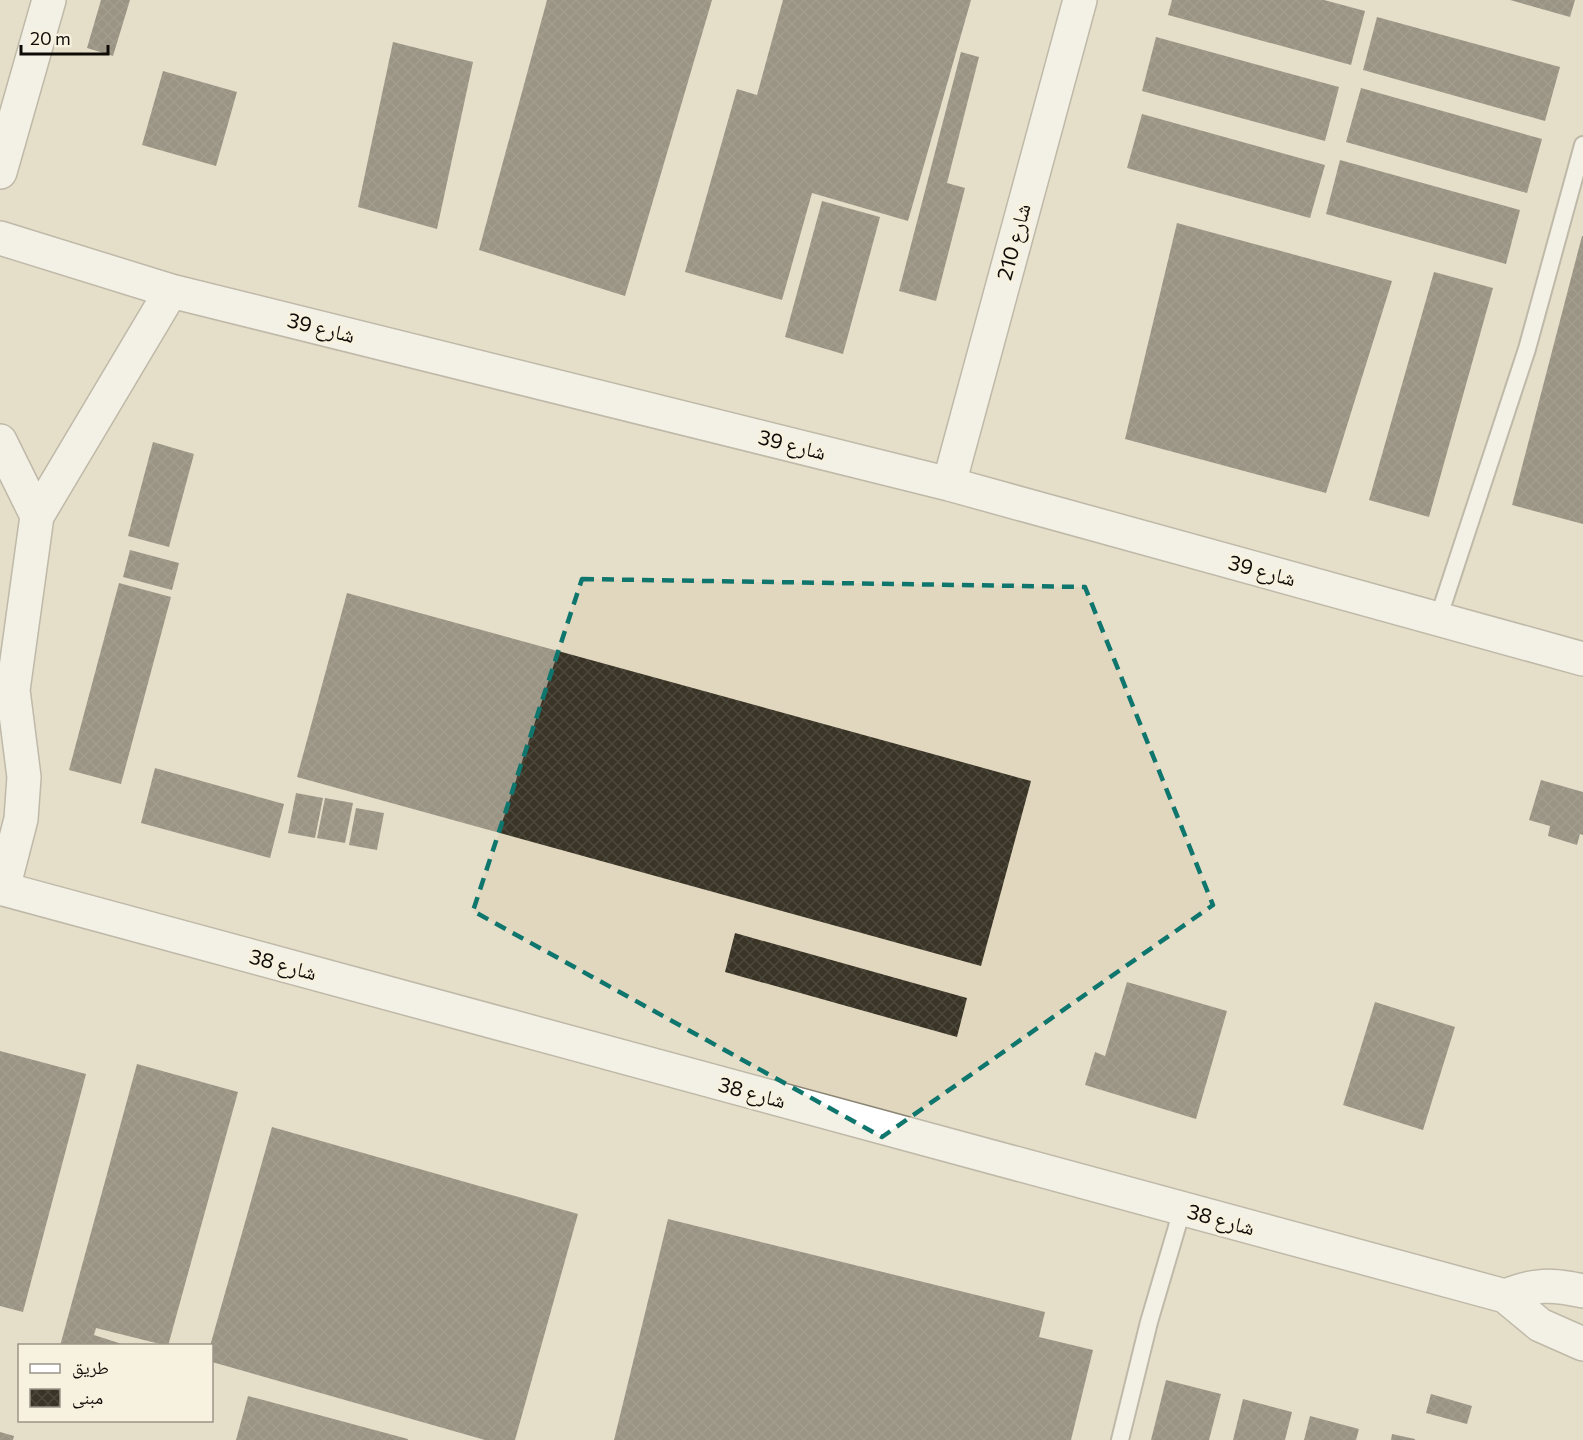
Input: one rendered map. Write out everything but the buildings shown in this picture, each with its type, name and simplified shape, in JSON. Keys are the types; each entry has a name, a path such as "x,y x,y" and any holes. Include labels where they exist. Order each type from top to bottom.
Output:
{"street":[{"path":"0,172 49,0"},
{"name":"شارع 210","path":"949,484 1080,0"},
{"name":"شارع 39","path":"0,238 171,291 949,484 1583,659"},
{"path":"2,889 21,819 24,777 14,690 37,516 171,291"},
{"path":"0,441 37,516"},
{"name":"شارع 38","path":"2,889 1505,1296 1540,1325 1583,1344"},
{"path":"1505,1296 1528,1287 1553,1285 1583,1291"}],"lane":[{"path":"1438,619 1527,349 1583,145"},
{"path":"1120,1440 1149,1322 1182,1210"}],"highlighted area":[{"path":"582,579 1085,587 1213,905 882,1137 473,911"}],"shaded area":[{"path":"0,0 1583,0 1583,1440 0,1440"}]}
